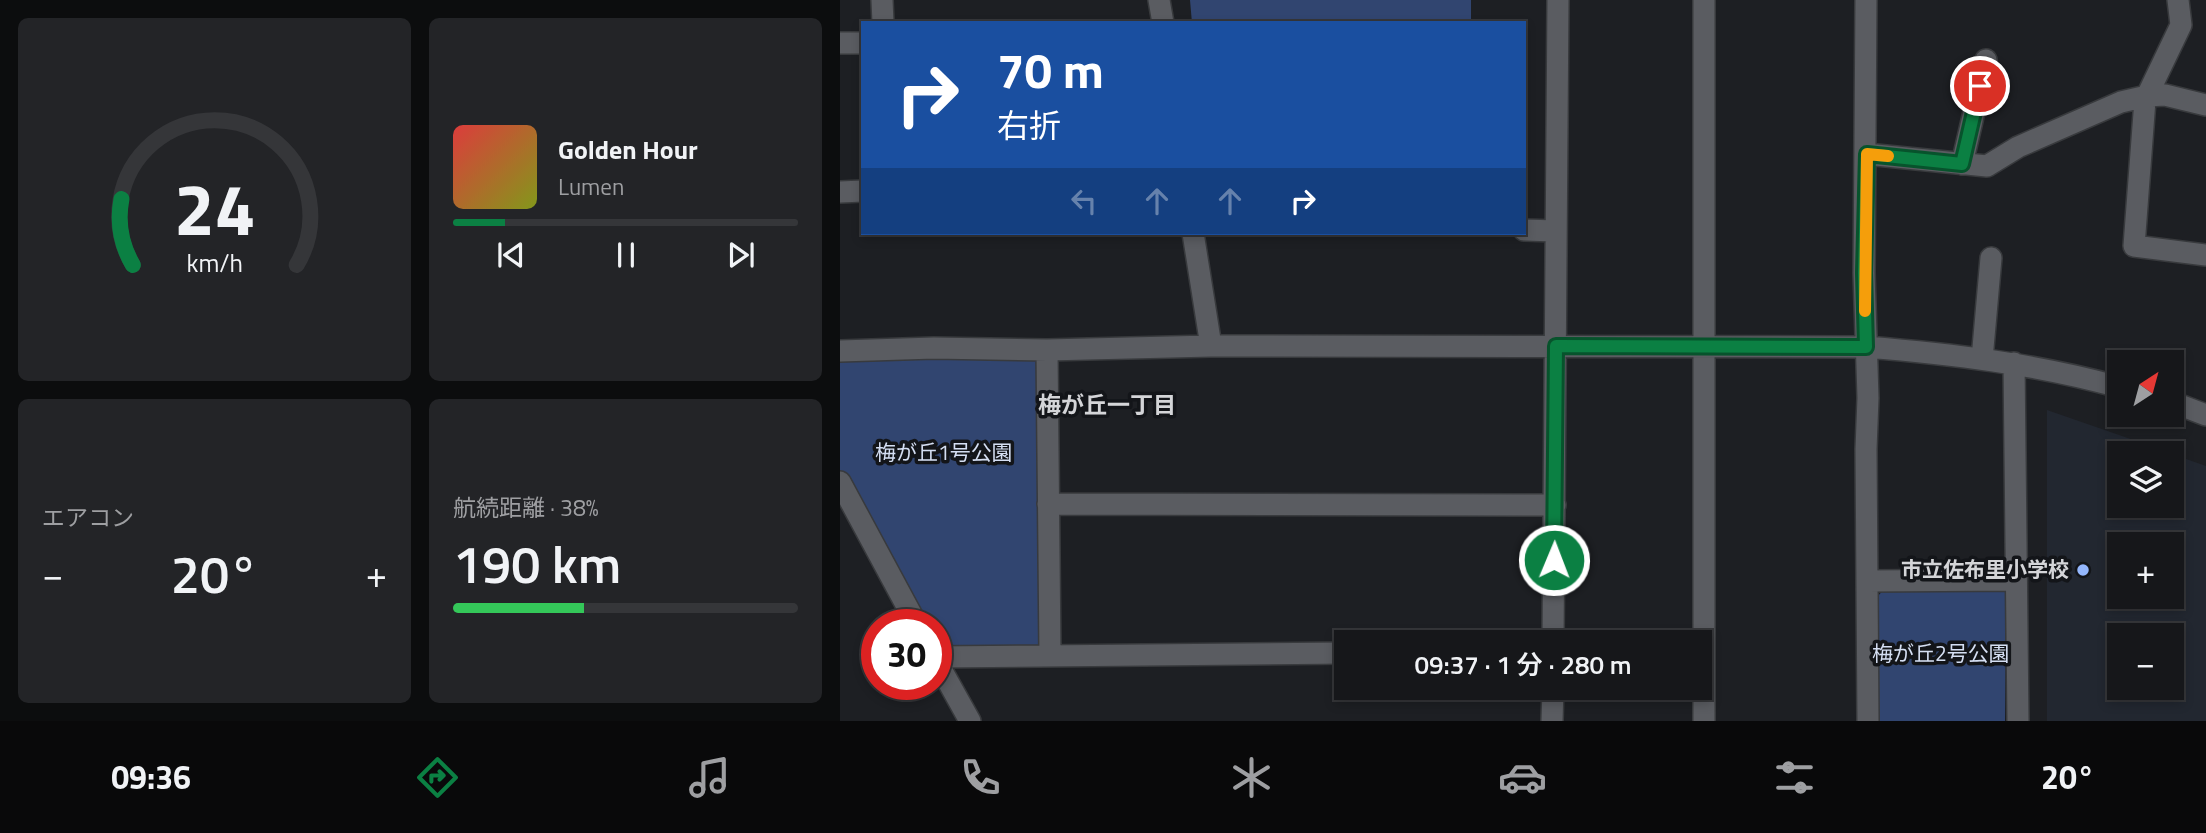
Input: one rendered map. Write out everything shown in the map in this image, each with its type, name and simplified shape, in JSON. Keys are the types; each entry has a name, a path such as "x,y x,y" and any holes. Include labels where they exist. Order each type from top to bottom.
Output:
{"street":[{"path":"882,0 883,21"},
{"path":"1159,0 1163,21"},
{"path":"1553,630 1559,0"},
{"path":"1704,0 1704,721"},
{"path":"1866,0 1867,154 1864,273 1868,398 1868,721"},
{"path":"2178,0 2181,25 2145,100 2134,246 2206,255"},
{"path":"840,43 861,43"},
{"path":"1962,164 1986,60"},
{"path":"1867,154 1987,166 2029,142 2121,102 2165,95 2206,105"},
{"path":"840,192 861,191"},
{"path":"1526,230 1556,231"},
{"path":"1194,235 1211,346"},
{"path":"1982,359 1991,257"},
{"path":"840,351 1211,346 1866,347 2014,363 2107,384"},
{"path":"1046,350 1050,655"},
{"path":"2014,363 2018,721"},
{"path":"2184,407 2206,415"},
{"path":"840,482 908,609"},
{"path":"1048,504 1555,505"},
{"path":"1867,581 2016,580"},
{"path":"952,658 1334,653"},
{"path":"952,688 970,721"},
{"path":"1552,721 1553,700"}],"shaded area":[{"name":"市立佐布里小学校","path":"2047,410 2136,441 2107,441 2107,518 2184,518 2184,458 2206,466 2206,721 2047,721"}],"green space":[{"path":"1190,0 1471,0 1471,21 1192,21"},
{"name":"梅が丘1号公園","path":"1047,350 1050,655 952,657 952,609 908,609 840,482 840,351"},
{"name":"梅が丘2号公園","path":"1999,587 2006,593 2005,721 1877,721 1878,596 1885,588"}],"slow traffic":[{"path":"1865,311 1867,154 1888,156"}],"place":[{"name":"市立佐布里小学校","path":"2083,570"}],"district":[{"name":"梅が丘一丁目","path":"1107,405"}],"route":[{"path":"1554,560 1556,346 1866,347 1864,273 1867,154 1962,164 1980,86"}]}
